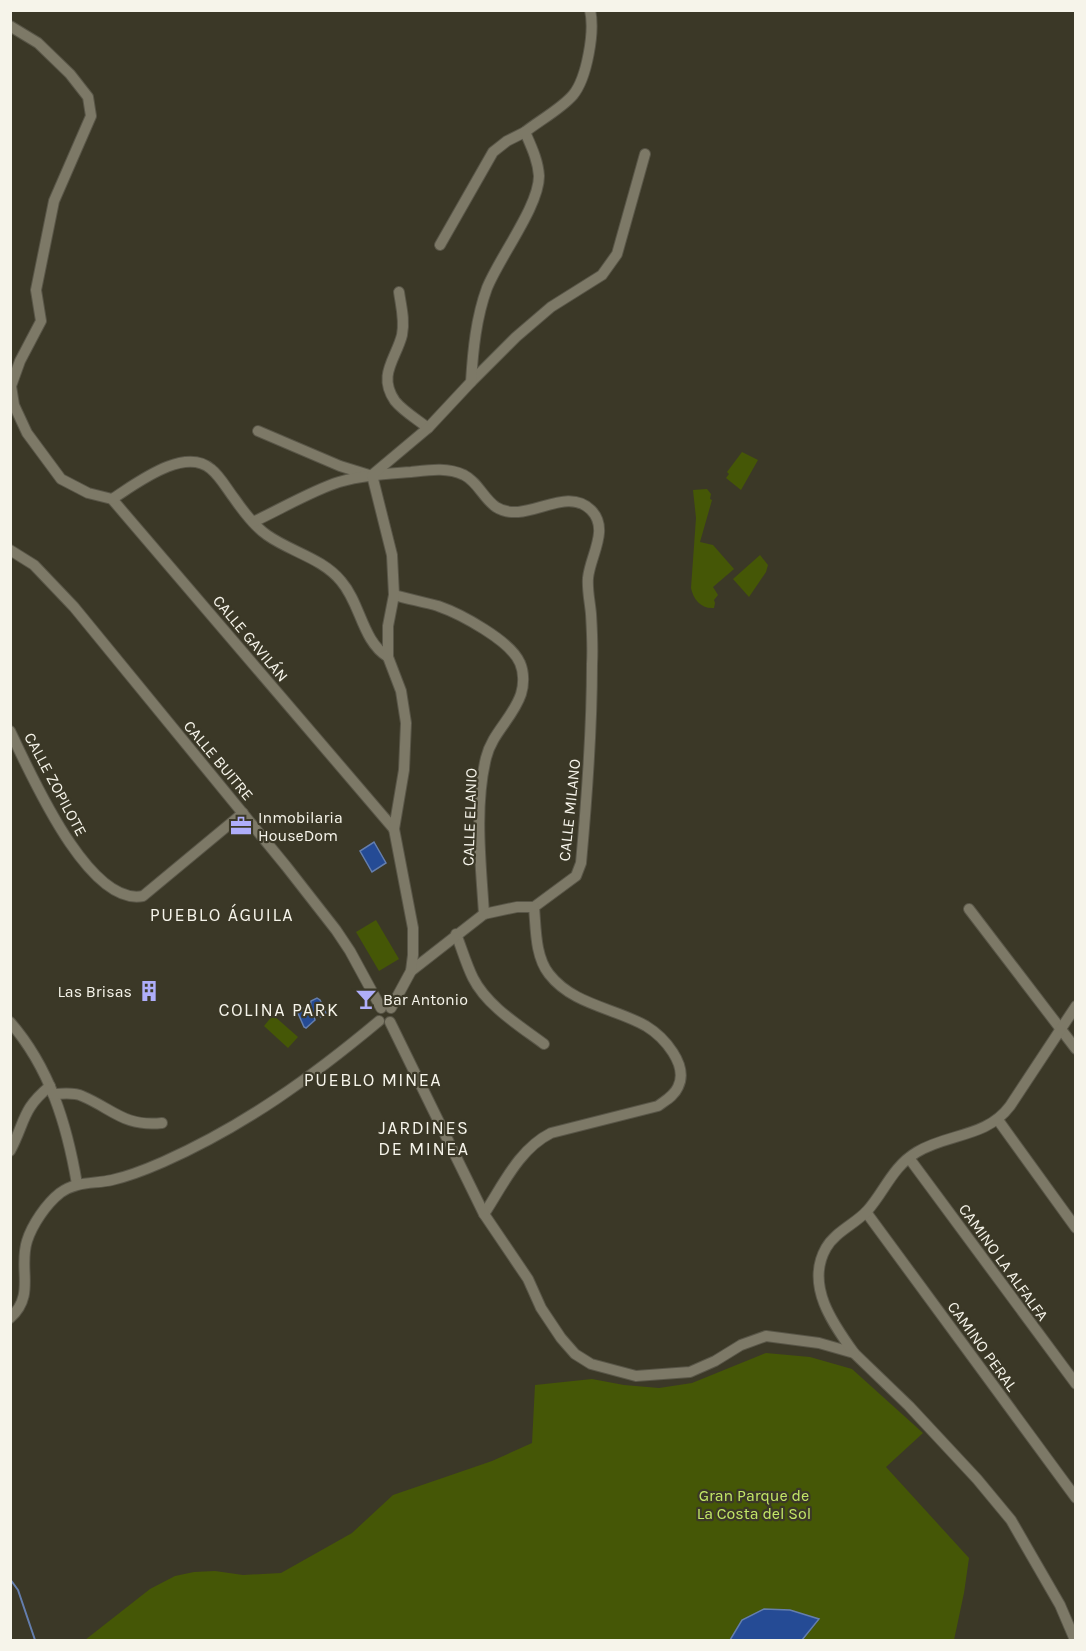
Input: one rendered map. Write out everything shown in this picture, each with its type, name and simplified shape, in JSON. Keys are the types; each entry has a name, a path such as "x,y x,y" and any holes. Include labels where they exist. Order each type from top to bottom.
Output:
{"street":[{"path":"440,245 493,152 507,141 525,132 572,97 580,86 592,34 590,10"},
{"path":"10,26 38,44 70,74 88,97 91,116 54,201 36,290 41,321 20,361 11,386 14,405 27,433 41,450 54,472 72,486 112,499 176,463 187,461 201,463 211,469 266,535 315,560 342,581 372,642 378,651 388,657"},
{"path":"471,382 473,341 486,290 497,264 536,196 539,175 536,157 525,132"},
{"path":"253,522 336,483 372,476 428,428 516,337 551,307 602,275 617,254 645,154"},
{"path":"399,292 403,319 402,335 390,362 387,378 390,392 396,402 428,428"},
{"path":"258,431 340,466 372,476"},
{"name":"CALLE MILANO","path":"372,476 445,469 457,472 474,481 495,507 504,511 525,512 558,502 580,503 590,508 597,517 600,529 590,564 588,581 593,637 592,722 581,863 576,876 534,908"},
{"path":"372,476 392,555 394,595 388,626 388,657 401,691 406,723 404,770 394,829 413,928 411,971"},
{"name":"CALLE GAVILÁN","path":"112,499 394,829"},
{"name":"CALLE BUITRE","path":"10,550 34,566 74,607 336,930 386,1008"},
{"name":"CALLE ELANIO","path":"394,595 440,607 463,618 496,638 512,651 520,663 523,676 521,693 513,710 495,735 486,758 480,848 484,914"},
{"name":"CALLE ZOPILOTE","path":"10,731 40,794 75,852 97,876 125,895 134,898 143,896 243,813"},
{"path":"484,1214 528,1149 538,1140 551,1133 658,1106 672,1096 680,1085 681,1075 678,1062 670,1049 649,1028 579,998 549,974 541,960 534,908 517,907 484,914 411,971 386,1008 377,1015 385,1022 484,1214 528,1280 541,1308 561,1338 575,1354 591,1364 636,1376 690,1372 715,1361 741,1345 766,1336 819,1343 854,1353"},
{"path":"969,909 1076,1049"},
{"path":"456,934 474,980 510,1018 544,1044"},
{"path":"1075,1641 1050,1586 1011,1520 924,1422 854,1353 835,1326 828,1313 820,1286 820,1274 822,1259 827,1247 866,1212 897,1168 929,1146 982,1129 998,1120 1010,1106 1076,1006"},
{"path":"10,1022 38,1059 52,1090 65,1129 77,1184"},
{"path":"10,1318 20,1310 25,1295 27,1242 38,1218 59,1193 77,1184 111,1180 177,1156 249,1117 321,1069 385,1022"},
{"path":"10,1151 27,1110 37,1097 52,1090 82,1096 111,1113 131,1121 148,1124 162,1123"},
{"path":"998,1120 1076,1228"},
{"name":"CAMINO LA ALFALFA","path":"909,1158 1076,1384"},
{"name":"CAMINO PERAL","path":"866,1212 1076,1498"}],"green space":[{"path":"742,452 758,460 741,490 726,478 729,474 727,472"},
{"path":"707,489 712,500 700,542 713,545 734,569 713,587 718,595 714,600 714,608 705,607 698,602 691,588 696,518 693,490"},
{"path":"760,555 768,565 766,572 749,597 733,579"},
{"path":"376,920 399,959 379,971 356,932"},
{"path":"273,1015 298,1037 288,1048 264,1026"},
{"name":"Gran Parque de La Costa del Sol","path":"766,1353 810,1357 852,1369 923,1433 886,1467 969,1558 954,1640 85,1640 150,1589 175,1576 215,1571 243,1575 281,1573 352,1533 393,1495 492,1461 532,1443 535,1385 592,1379 659,1388 692,1383"}],"water":[{"path":"374,842 386,863 372,872 360,851"},
{"path":"317,998 326,1013 321,1017 316,1014 315,1020 306,1028 297,1011 302,1008 310,1009 311,1001"},
{"path":"764,1609 790,1610 819,1619 802,1640 730,1640 742,1620"}],"waterway":[{"path":"10,1579 18,1590 35,1640"}],"place":[{"name":"Inmobilaria HouseDom","path":"241,826"},
{"name":"Las Brisas","path":"149,991"},
{"name":"Bar Antonio","path":"366,999"}],"district":[{"name":"PUEBLO ÁGUILA","path":"222,915"},
{"name":"COLINA PARK","path":"279,1010"},
{"name":"PUEBLO MINEA","path":"373,1080"},
{"name":"JARDINES DE MINEA","path":"424,1138"}]}
